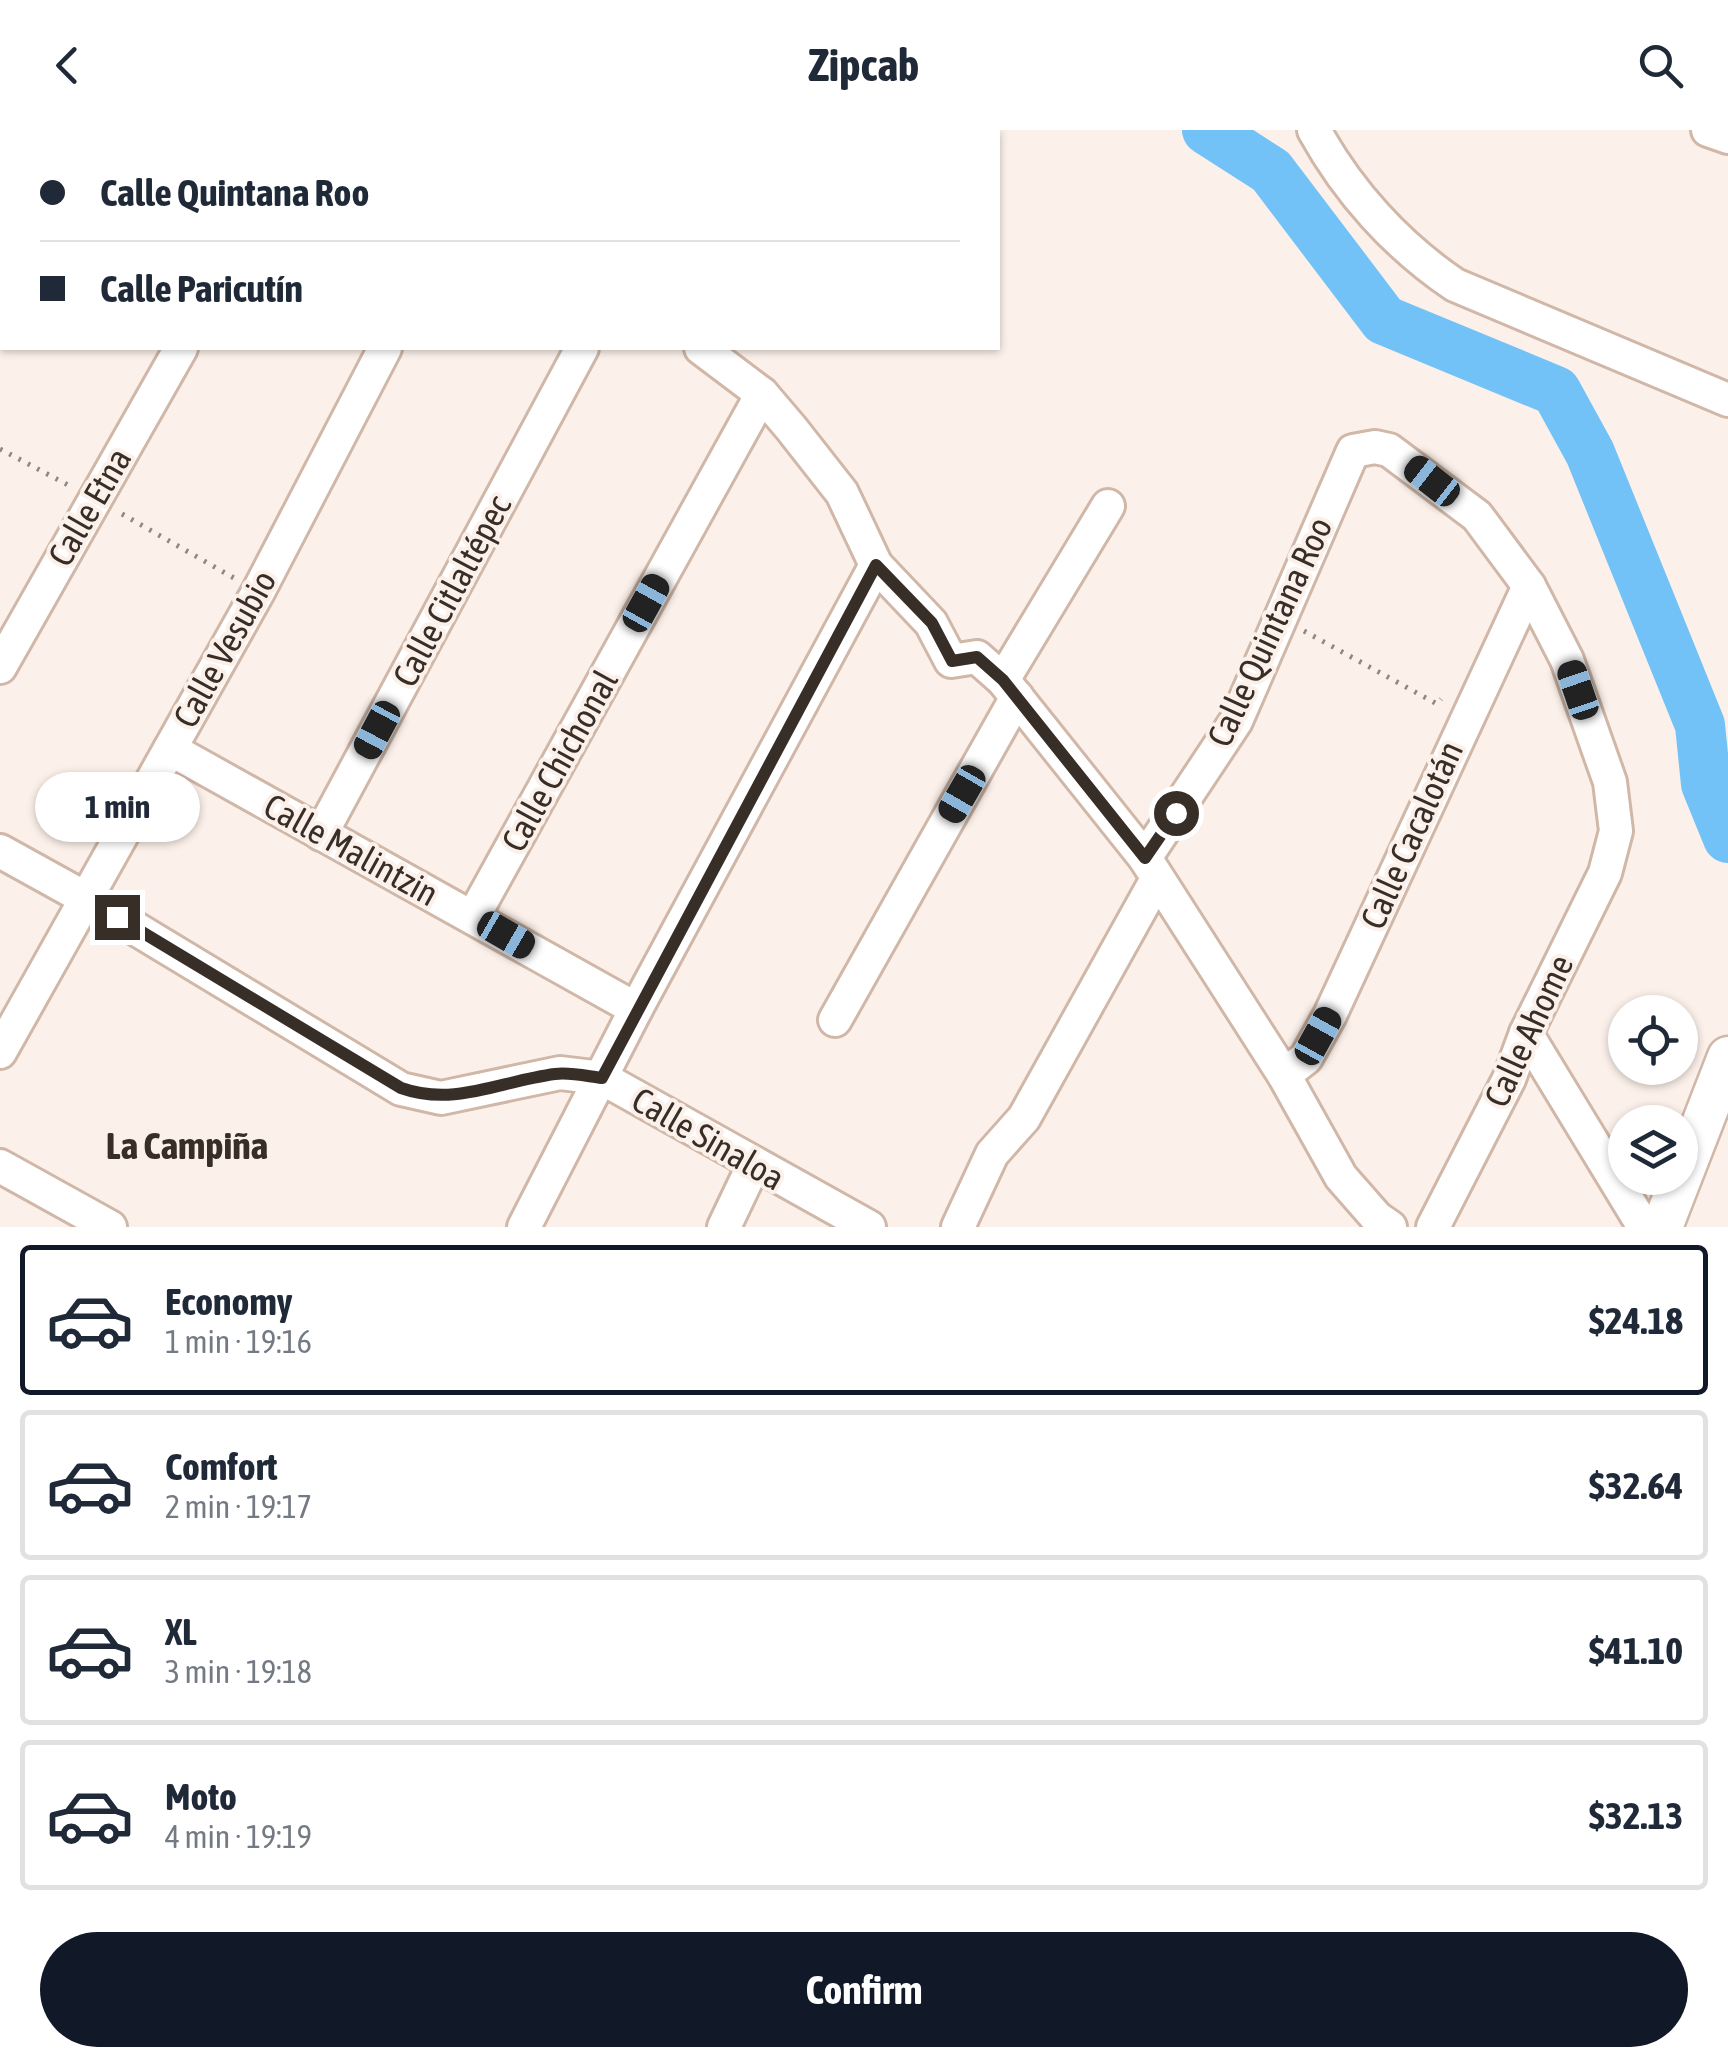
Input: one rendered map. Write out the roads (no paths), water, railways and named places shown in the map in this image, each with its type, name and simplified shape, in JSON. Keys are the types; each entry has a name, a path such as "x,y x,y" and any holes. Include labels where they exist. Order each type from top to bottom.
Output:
{"street":[{"path":"1314,130 1376,219 1420,262 1456,285 1728,400"},
{"path":"1708,130 1728,137"},
{"name":"Calle Etna","path":"0,667 180,350"},
{"name":"Calle Vesubio","path":"0,1052 258,592 384,350"},
{"name":"Calle Citlaltépec","path":"321,834 581,350"},
{"path":"704,350 762,394 842,492 876,565 932,623 952,661 977,657 1010,689 1151,869 1284,1075 1341,1177 1376,1218 1390,1227"},
{"name":"Calle Chichonal","path":"473,917 762,394"},
{"name":"Calle Quintana Roo","path":"958,1227 992,1154 1024,1118 1151,869 1236,721 1352,451 1375,447 1410,464 1477,516 1529,586"},
{"path":"836,1020 1108,506"},
{"path":"524,1227 636,1008 876,565"},
{"name":"Calle Ahome","path":"1433,1227 1508,1079 1526,1032 1604,873 1616,831 1610,782 1568,660 1529,586"},
{"name":"Calle Cacalotán","path":"1284,1075 1306,1058 1330,1015 1529,586"},
{"name":"Calle Malintzin","path":"170,750 636,1008"},
{"path":"0,851 401,1088 441,1098 560,1073 602,1078"},
{"path":"1526,1032 1644,1227"},
{"path":"1662,1227 1728,1057"},
{"name":"Calle Sinaloa","path":"602,1078 752,1166 868,1227"},
{"path":"0,1166 110,1227"},
{"path":"724,1227 752,1166"}],"waterway":[{"path":"1207,130 1271,171 1384,320 1556,391 1590,453 1700,725 1706,784 1728,838"}],"district":[{"name":"La Campiña","path":"187,1146"}]}
